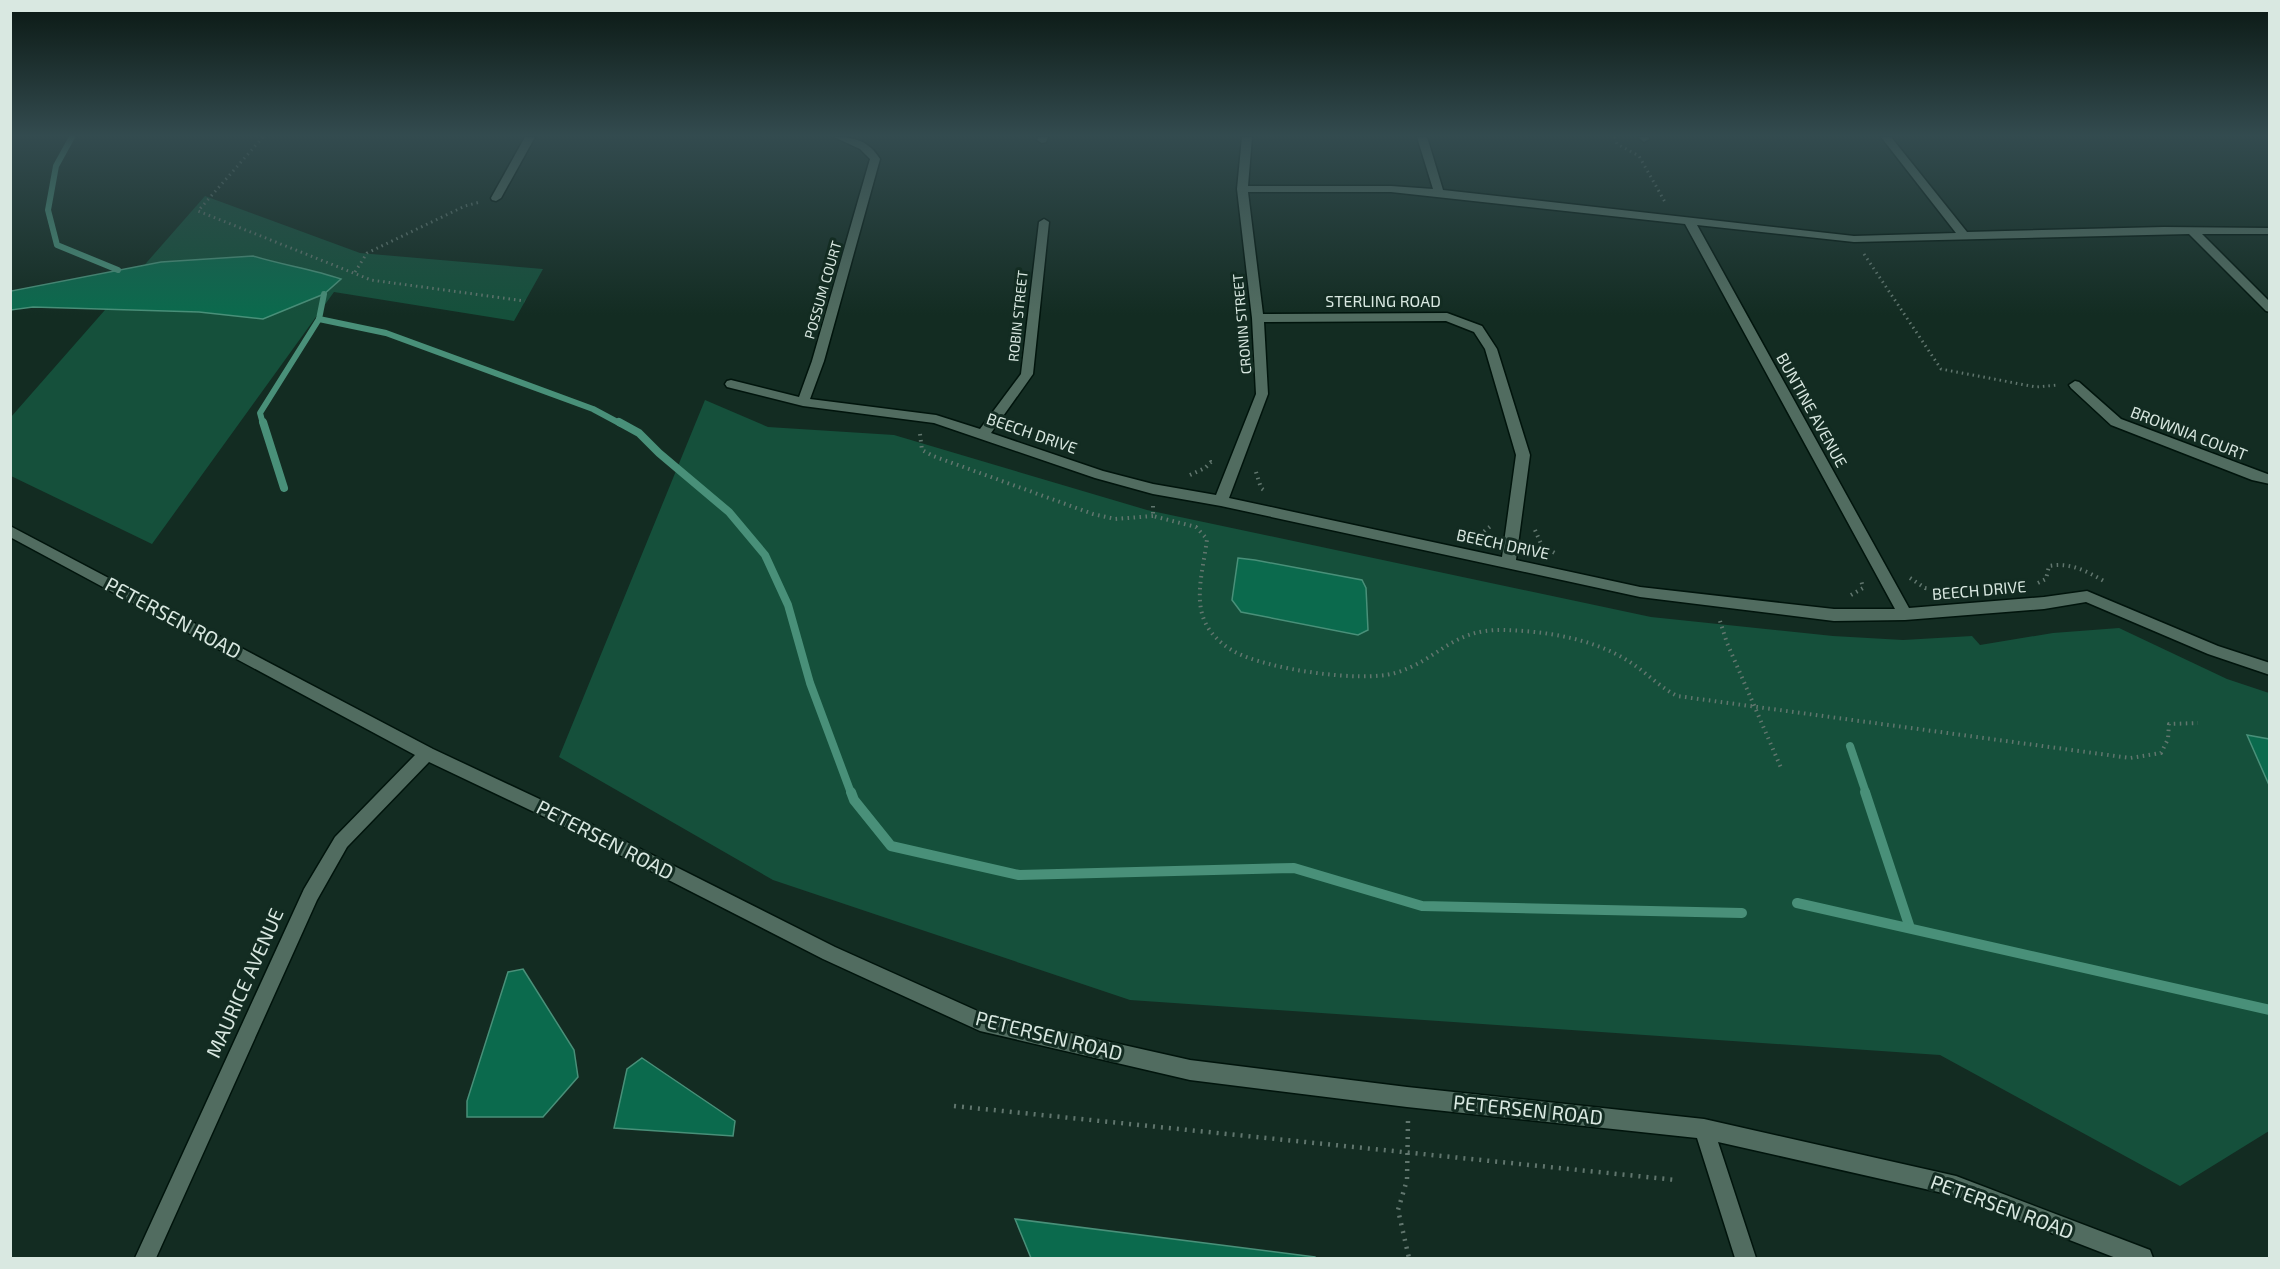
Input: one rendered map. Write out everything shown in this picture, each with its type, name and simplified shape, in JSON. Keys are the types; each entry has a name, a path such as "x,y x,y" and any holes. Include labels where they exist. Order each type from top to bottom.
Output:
{"street":[{"name":"POSSUM COURT","path":"802,402 818,361 864,196"},
{"name":"CRONIN STREET","path":"1221,501 1262,394 1258,318 1243,196"},
{"path":"1468,196 1854,238 2192,230 2270,231"},
{"path":"1933,196 1965,237"},
{"name":"BUNTINE AVENUE","path":"1689,221 1905,614"},
{"name":"ROBIN STREET","path":"983,435 1027,374 1044,222"},
{"path":"2192,230 2270,309"},
{"name":"STERLING ROAD","path":"1258,318 1447,317 1478,329 1491,349 1523,455 1508,563"},
{"name":"BEECH DRIVE","path":"731,384 802,402 926,417 1100,475 1153,489 1221,501 1640,592 1834,615 1905,614 2044,603 2087,596 2213,650 2270,669"},
{"name":"BROWNIA COURT","path":"2075,385 2116,422 2270,480"},
{"name":"PETERSEN ROAD","path":"10,531 427,754 559,816 829,953 980,1022 1190,1070 1407,1097 1704,1129 1956,1186 2142,1258"},
{"name":"MAURICE AVENUE","path":"145,1258 310,895 341,842 427,754"},
{"path":"1704,1129 1745,1258"}],"path":[{"path":"211,196 198,211 371,280 525,301"},
{"path":"1657,218 1655,208 1665,202 1662,196"},
{"path":"355,272 367,253 465,206 496,198"},
{"path":"1854,238 1941,369 2037,387 2075,385"},
{"path":"926,417 919,442 922,450 933,456 1094,514 1115,519 1153,516 1196,527 1207,539 1200,603 1205,622 1217,638 1237,654 1258,662 1352,675 1385,676 1420,663 1456,638 1474,633 1504,630 1536,633 1604,647 1627,660 1667,692 1677,696 2130,758 2161,753 2168,739 2169,724 2198,723"},
{"path":"1184,476 1199,472 1211,462 1234,467 1256,472 1261,488 1273,496"},
{"path":"1153,489 1153,516"},
{"path":"1472,535 1481,534 1494,523 1535,530 1542,546 1558,555"},
{"path":"1714,601 1727,643 1782,770"},
{"path":"1407,1097 1409,1152 1407,1180 1398,1210 1409,1258"},
{"path":"954,1106 1676,1180"}],"shaded area":[{"path":"205,196 360,253 543,269 514,321 334,292 152,544 11,476 11,417"},
{"path":"253,256 341,279 324,294 263,319 199,312 33,307 11,310 11,291 161,262"},
{"path":"705,400 768,427 894,435 1147,510 1651,617 1833,636 1903,640 1972,636 1980,645 2053,633 2119,628 2227,679 2269,693 2269,1131 2180,1186 1940,1055 1130,1000 773,880 559,757"},
{"path":"1238,558 1362,580 1366,588 1368,630 1358,635 1241,612 1232,600"},
{"path":"2247,735 2269,739 2269,785"},
{"path":"523,969 574,1050 578,1077 543,1117 467,1117 467,1101 508,972"},
{"path":"642,1058 735,1121 733,1136 614,1128 627,1069"},
{"path":"1015,1219 1315,1257 1316,1258 1031,1258"}],"waterway":[{"path":"51,196 48,210 57,245 118,270"},
{"path":"319,319 324,294"},
{"path":"263,424 260,413 319,319"},
{"path":"319,319 386,333 593,409 621,424"},
{"path":"263,422 284,488"},
{"path":"619,422 639,433 659,453 729,512 765,555 788,605 810,683 851,793"},
{"path":"1850,746 1866,793"},
{"path":"851,792 854,800 891,846 1019,875 1294,868 1422,906 1742,913"},
{"path":"1865,792 1910,928"},
{"path":"1797,903 2270,1010"}]}
